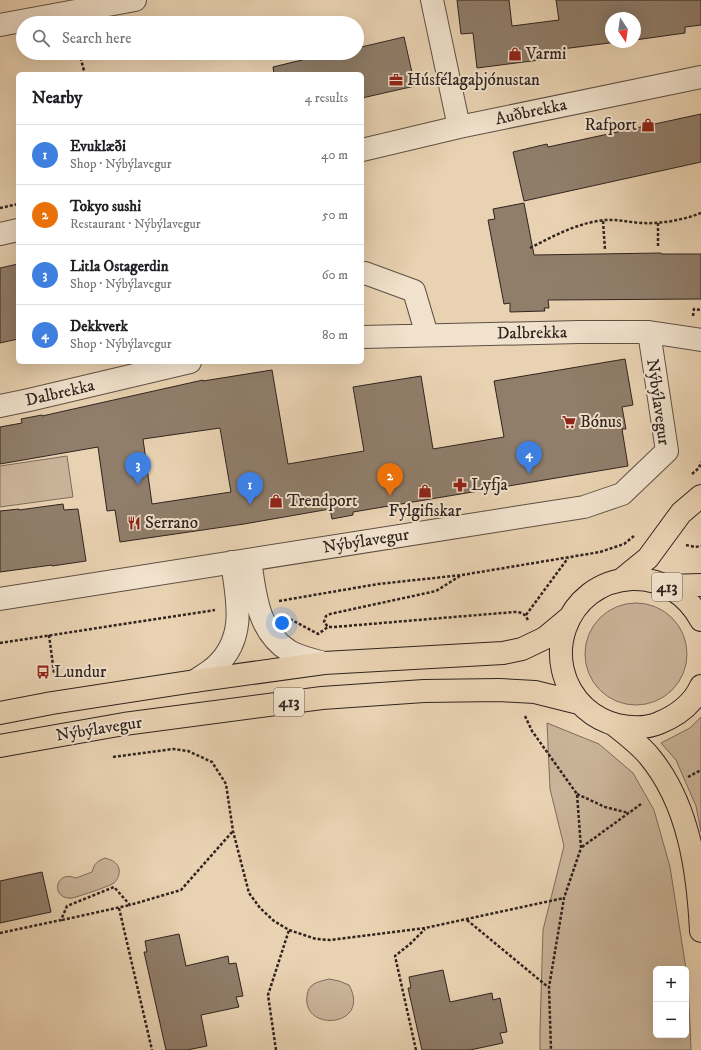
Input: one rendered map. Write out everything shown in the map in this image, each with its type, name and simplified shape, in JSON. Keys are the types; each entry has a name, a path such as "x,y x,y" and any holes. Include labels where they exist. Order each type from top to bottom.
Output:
{"main road":[{"path":"621,580 648,558 681,513 701,496"},
{"name":"413","path":"701,620 688,601 667,586 640,579 621,580 610,583 591,594 575,609 564,630 560,656 566,681 579,703 600,719 627,727 641,727 656,724 669,719 692,701 701,686"},
{"name":"413","path":"667,586 701,585"},
{"name":"Nýbýlavegur","path":"0,713 52,703 324,663 503,653 522,649 545,638 569,618"},
{"name":"Nýbýlavegur","path":"0,746 124,724 322,698 424,691 499,690 535,692 579,703"},
{"path":"613,724 634,741 649,756 673,792 694,861 700,904 701,931"}],"street":[{"path":"49,16 135,0"},
{"path":"432,0 459,127"},
{"path":"0,25 16,22"},
{"name":"Auðbrekka","path":"364,150 459,127 701,77"},
{"path":"0,234 16,230"},
{"path":"364,273 414,291 427,335"},
{"name":"Dalbrekka","path":"364,337 579,332 649,332 701,340"},
{"name":"Nýbýlavegur","path":"0,599 584,507 622,494 667,451 649,332"},
{"name":"Dalbrekka","path":"0,406 182,364"},
{"path":"195,681 216,665 226,654 233,641 237,627 241,561"},
{"path":"241,561 264,624 275,640 290,652 324,663"}],"path":[{"path":"80,60 84,72"},
{"path":"0,208 16,204"},
{"path":"530,248 570,228 603,221 619,220 641,223 658,223 701,213"},
{"path":"603,221 605,250"},
{"path":"658,223 658,248"},
{"path":"689,477 699,468 701,462"},
{"path":"280,606 276,602 378,584 462,575 600,552 624,544 636,535"},
{"path":"684,545 695,547 701,546"},
{"path":"526,615 569,557"},
{"path":"328,627 324,622 326,616 330,614 436,591 462,575"},
{"path":"0,643 238,607"},
{"path":"288,616 291,620 318,634 328,627 514,612 521,612 526,615 529,625"},
{"path":"49,635 54,673"},
{"path":"525,716 532,731 577,794 605,807 630,813"},
{"path":"113,757 173,749 188,751 212,762 226,784 233,831 249,893 260,908 289,930 316,939 330,940 425,928 564,898"},
{"path":"551,1050 549,987 564,898 581,848 577,794"},
{"path":"581,848 641,804"},
{"path":"0,933 119,908 181,890 233,831"},
{"path":"61,920 67,906 114,887 130,905"},
{"path":"119,908 152,1050"},
{"path":"467,920 549,987"},
{"path":"416,1050 395,956 410,944 425,928"},
{"path":"276,1050 268,995 289,930"}],"shaded area":[{"path":"67,456 73,497 0,507 0,466"},
{"path":"636,603 655,607 672,618 683,635 687,654 683,673 672,690 655,701 636,705 617,701 600,690 589,673 585,654 589,635 600,618 617,607"},
{"path":"701,717 701,832 696,806 676,760 661,743 690,728"},
{"path":"547,723 599,744 633,773 654,810 670,867 686,966 653,966 653,1038 689,1038 689,1004 691,1050 540,1050 543,930 564,846 550,789"},
{"path":"105,858 114,862 119,869 117,880 114,883 73,898 66,898 61,895 58,891 59,881 69,876 76,878 92,872 96,863"},
{"path":"329,979 349,985 354,999 351,1010 344,1017 335,1020 324,1020 315,1016 308,1008 307,996 309,988 314,984"}],"building":[{"path":"457,0 509,0 512,26 559,20 556,0 701,0 701,25 685,27 685,33 641,39 641,12 605,12 605,44 562,49 563,57 477,68 473,33 461,34"},
{"path":"404,37 415,86 364,98 364,72 274,72 273,67 302,60 364,60 364,46"},
{"path":"701,114 701,162 524,201 513,152 547,144 548,147"},
{"path":"524,203 534,255 661,253 701,254 701,299 548,300 549,308 544,308 545,311 510,312 510,303 504,304 488,220 495,219 493,209"},
{"path":"16,264 16,339 0,343 0,268"},
{"path":"625,359 633,405 622,407 626,429 622,429 628,466 353,512 353,515 332,519 330,509 244,524 120,542 115,510 107,511 98,447 0,464 0,427 22,423 21,419 42,416 203,380 272,370 288,464 364,451 353,387 421,376 433,449 504,437 494,381","holes":["220,428 231,492 152,504 143,439"]},
{"path":"63,504 64,510 78,509 86,561 0,572 0,511"},
{"path":"42,872 51,912 0,923 0,881"},
{"path":"179,934 186,966 228,956 229,964 236,963 243,996 236,997 239,1007 201,1015 207,1046 187,1050 166,1050 144,952 147,952 145,941"},
{"path":"443,970 450,1002 492,993 493,1000 500,998 507,1032 500,1033 503,1043 470,1050 422,1050 408,988 411,988 409,977"}],"place":[{"name":"Varmi","path":"515,54"},
{"name":"Húsfélagaþjónustan","path":"396,80"},
{"name":"Rafport","path":"648,125"},
{"name":"Bónus","path":"569,422"},
{"name":"Dekkverk","path":"529,474"},
{"name":"Litla Ostagerdin","path":"138,485"},
{"name":"Lyfja","path":"460,485"},
{"name":"Fylgifiskar","path":"425,491"},
{"name":"Tokyo sushi","path":"390,496"},
{"name":"Trendport","path":"276,501"},
{"name":"Evuklæði","path":"250,505"},
{"name":"Serrano","path":"134,523"},
{"name":"Lundur","path":"43,672"}]}
